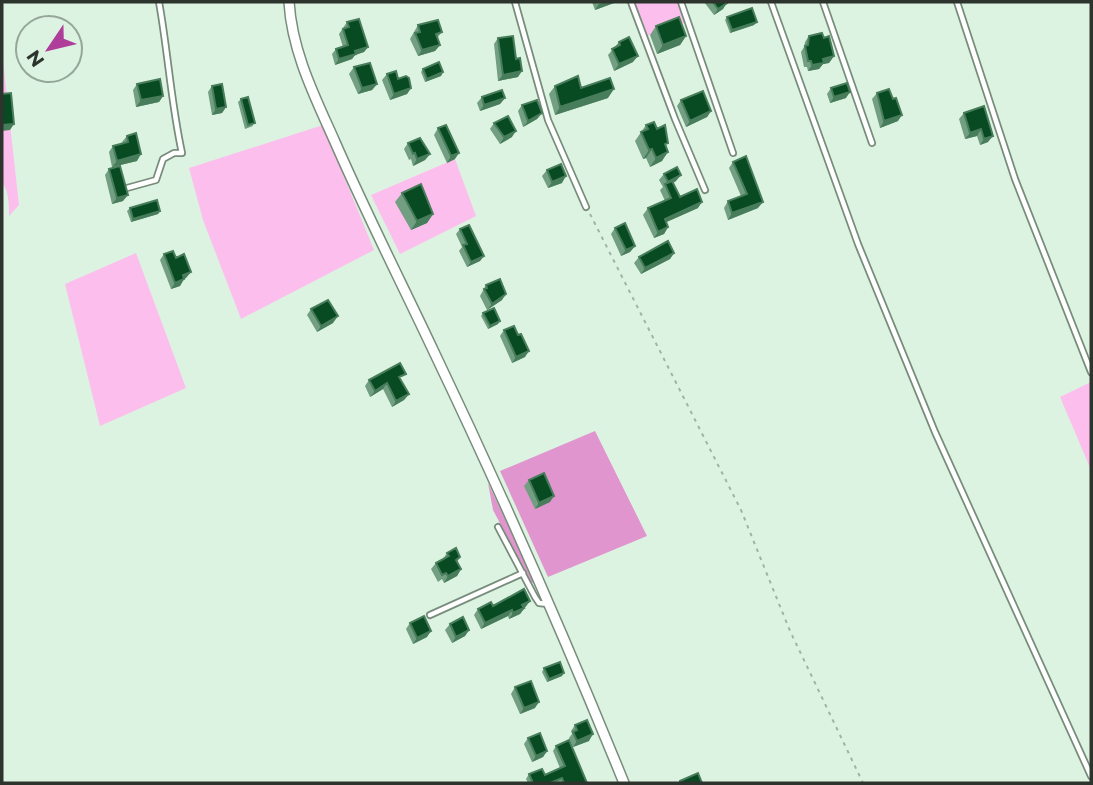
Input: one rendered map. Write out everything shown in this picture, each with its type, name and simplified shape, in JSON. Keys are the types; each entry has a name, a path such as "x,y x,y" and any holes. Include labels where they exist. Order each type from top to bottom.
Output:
{"street":[{"path":"289,2 294,38 315,97 371,223 475,438 549,603 624,783"}],"lane":[{"path":"127,188 156,180 163,159 174,153 182,153 167,69 166,37 159,2"},
{"path":"516,2 548,120 586,207"},
{"path":"631,2 705,190"},
{"path":"681,2 733,153"},
{"path":"771,2 858,244 930,420 1091,776"},
{"path":"824,2 872,143"},
{"path":"957,2 1015,179 1091,372"},
{"path":"498,527 539,603 549,603"},
{"path":"430,615 523,573"}],"path":[{"path":"586,207 741,510 790,631 863,783"}],"shaded area":[{"path":"630,2 680,2 687,22 644,37"},
{"path":"2,52 19,205 9,216 9,203 2,182"},
{"path":"323,125 374,250 241,319 203,220 189,168"},
{"path":"455,159 476,216 400,254 371,195"},
{"path":"136,253 186,388 100,426 65,284"},
{"path":"1091,382 1091,470 1060,397"},
{"path":"595,431 647,536 548,577 500,471"},
{"path":"488,483 536,584 531,582 493,510"}],"building":[{"path":"713,2 726,2 727,3 718,9"},
{"path":"752,8 757,22 732,30 727,17"},
{"path":"679,17 686,36 663,45 656,26"},
{"path":"359,19 368,47 339,59 336,49 348,45 343,29 349,27 347,22"},
{"path":"438,20 442,32 436,34 440,45 422,50 415,33 420,32 418,25"},
{"path":"822,33 824,38 829,36 834,56 823,59 824,63 812,65 811,61 808,61 805,46 808,45 809,36"},
{"path":"513,36 516,59 520,58 522,71 503,75 498,38"},
{"path":"629,37 638,56 619,64 612,49"},
{"path":"439,62 443,72 427,79 423,69"},
{"path":"370,63 377,84 362,88 354,67"},
{"path":"396,71 398,79 406,76 409,78 411,88 394,94 387,74"},
{"path":"578,76 581,88 610,78 614,89 560,107 555,86"},
{"path":"160,79 163,96 141,100 137,84"},
{"path":"847,83 850,92 834,97 831,88"},
{"path":"222,84 226,107 216,109 212,86"},
{"path":"889,89 893,99 896,98 902,115 884,121 877,93"},
{"path":"502,90 505,98 484,105 482,97"},
{"path":"703,91 711,111 690,121 681,100"},
{"path":"11,93 14,124 2,125 2,94"},
{"path":"248,97 255,123 248,125 241,99"},
{"path":"537,100 542,113 528,121 522,105"},
{"path":"984,106 993,136 984,139 981,129 970,133 964,113"},
{"path":"508,116 516,131 504,137 494,123"},
{"path":"654,122 657,129 665,125 668,143 665,144 668,152 656,158 641,132 648,129 646,125"},
{"path":"446,125 459,153 451,156 438,128"},
{"path":"136,133 141,154 117,161 113,146 128,142 127,136"},
{"path":"420,138 430,154 417,159 408,143"},
{"path":"746,156 763,202 732,213 728,201 747,194 733,162"},
{"path":"561,164 566,176 552,182 547,170"},
{"path":"120,166 128,195 117,198 109,169"},
{"path":"677,167 681,175 668,182 664,174"},
{"path":"672,181 680,197 697,189 702,202 665,219 668,227 658,232 648,208 671,198 665,184"},
{"path":"421,184 433,214 417,221 402,193"},
{"path":"157,200 160,211 133,219 130,208"},
{"path":"625,223 635,246 626,250 615,228"},
{"path":"469,225 484,256 471,262 463,245 467,244 460,229"},
{"path":"668,241 674,253 645,268 639,257"},
{"path":"173,251 176,258 184,254 191,272 175,283 164,254"},
{"path":"500,279 506,294 492,304 484,289 487,288 486,285"},
{"path":"328,300 338,316 321,326 311,309"},
{"path":"494,308 500,321 490,326 483,313"},
{"path":"514,326 529,351 516,357 504,330"},
{"path":"400,363 406,374 399,377 409,394 396,401 387,383 375,391 369,380"},
{"path":"544,473 554,496 539,503 529,480"},
{"path":"456,548 460,557 456,560 461,569 448,576 446,573 442,575 436,563 449,556 447,553"},
{"path":"524,589 530,601 522,605 524,608 513,613 512,610 485,623 478,609 491,602 493,606"},
{"path":"424,616 431,631 417,638 410,623"},
{"path":"463,617 469,630 456,637 450,624"},
{"path":"560,662 564,673 549,679 544,668"},
{"path":"531,681 539,702 524,708 515,687"},
{"path":"587,720 593,734 577,741 573,732 577,730 575,725"},
{"path":"540,733 547,751 536,756 528,738"},
{"path":"569,740 587,783 564,783 562,778 550,783 533,783 529,774 542,769 545,775 565,766 556,746"},
{"path":"698,773 702,783 680,783 680,781"}]}
